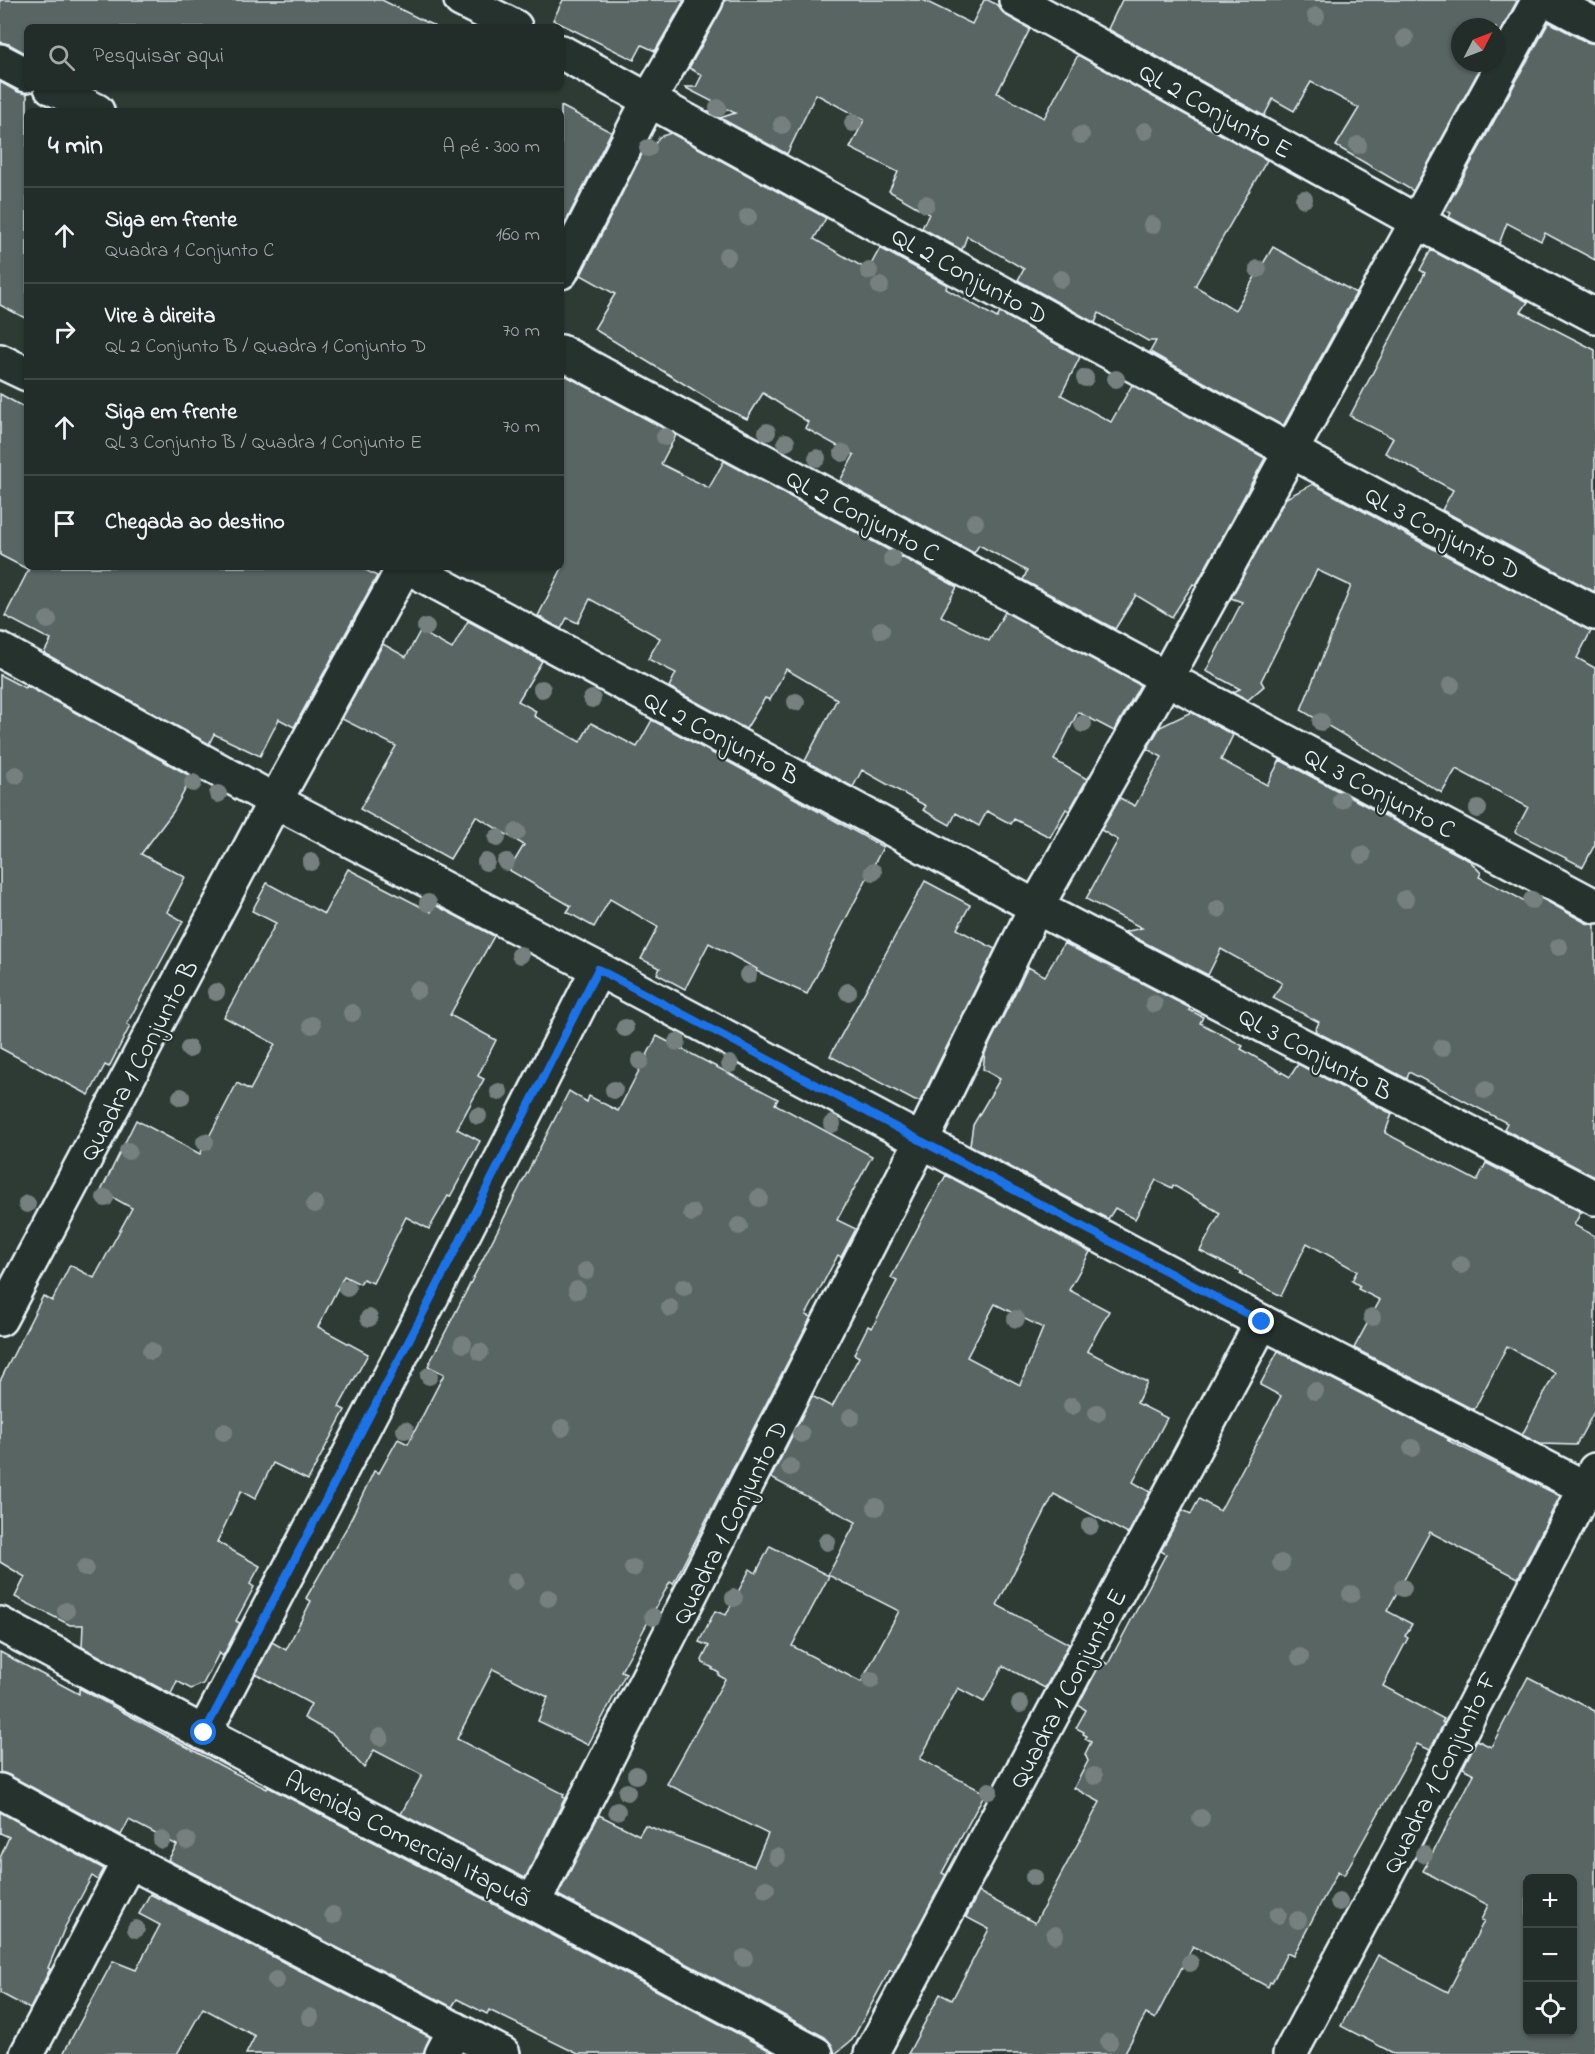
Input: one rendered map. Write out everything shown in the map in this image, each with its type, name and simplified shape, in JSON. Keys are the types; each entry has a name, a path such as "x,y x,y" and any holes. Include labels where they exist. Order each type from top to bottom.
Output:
{"street":[{"path":"461,0 508,24"},
{"path":"564,266 649,100 706,0"},
{"name":"QL 2 Conjunto E","path":"1016,0 1416,221 1595,316"},
{"name":"Quadra 1 Conjunto D","path":"533,1902 922,1140 1036,907 1166,678 1539,0"},
{"path":"1548,0 1595,25"},
{"name":"QL 2 Conjunto D","path":"564,54 1291,451"},
{"path":"0,61 24,73"},
{"path":"57,90 91,108"},
{"name":"QL 2 Conjunto C","path":"564,354 1166,678"},
{"path":"0,361 24,373"},
{"name":"QL 3 Conjunto D","path":"1291,451 1595,613"},
{"name":"Quadra 1 Conjunto B","path":"0,1318 275,801 404,570"},
{"name":"QL 2 Conjunto B","path":"412,570 1036,907"},
{"path":"0,650 275,801 922,1140 1262,1322 1592,1484"},
{"name":"QL 3 Conjunto C","path":"1166,678 1595,906"},
{"name":"QL 3 Conjunto B","path":"1036,907 1595,1198"},
{"path":"204,1733 426,1308 598,969"},
{"name":"Quadra 1 Conjunto E","path":"871,2054 1262,1322"},
{"name":"Quadra 1 Conjunto F","path":"1290,2054 1592,1484"},
{"name":"Avenida Comercial Itapuã","path":"0,1624 204,1733 533,1902 816,2054"},
{"path":"0,1791 449,2041 503,2054"},
{"path":"27,2054 129,1861"}],"building":[{"path":"0,0 382,0 430,24 24,24 24,52 0,42"},
{"path":"563,0 684,0 655,51 642,45 634,60 553,20"},
{"path":"725,0 923,0 972,24 984,0 988,0 999,6 1007,16 1030,29 997,93 1044,118 1078,55 1267,160 1195,286 1235,310 1273,247 1356,293 1283,426 1150,352 1156,341 1148,341 1099,313 1095,323 1018,280 1024,269 967,236 962,250 922,228 929,214 889,191 898,172 850,148 864,120 816,94 787,154 720,118 735,113 684,87 696,87 702,75 689,68"},
{"path":"1122,0 1517,1 1505,23 1505,18 1451,18 1451,72 1478,72 1413,191 1336,146 1359,108 1311,82 1294,111 1273,99 1264,116 1108,29"},
{"path":"1549,22 1586,42 1595,44 1595,260 1545,233 1541,241 1507,223 1499,244 1449,217 1451,213 1445,210"},
{"path":"0,82 18,92 27,94 27,108 24,108 24,317 0,305"},
{"path":"561,106 611,132 564,225 564,108"},
{"path":"671,133 826,218 814,239 868,270 880,248 947,285 946,289 997,318 1000,313 1080,357 1061,395 1111,422 1132,385 1265,458 1196,585 1193,584 1172,617 1136,595 1115,629 1023,580 1027,571 979,545 974,553 840,481 854,455 805,428 808,422 763,393 747,419 720,406 594,329 615,294 581,275 644,150 650,153 659,137"},
{"path":"1431,250 1528,302 1521,312 1595,350 1595,592 1442,510 1453,490 1385,453 1393,438 1350,416 1425,273 1420,270"},
{"path":"564,375 676,435 661,464 709,488 724,461 957,587 941,616 989,641 1005,612 1140,685 1114,731 1078,712 1054,760 1087,779 1069,811 1066,809 1050,837 1014,819 1011,824 987,811 979,826 956,813 950,825 923,810 926,806 862,770 853,787 805,761 837,699 786,669 770,700 765,698 746,729 669,687 676,673 648,659 660,638 590,599 578,623 567,618 561,629 538,616 561,570 564,570"},
{"path":"0,394 24,407 24,567 0,555"},
{"path":"1313,484 1591,631 1577,658 1595,668 1595,844 1583,867 1515,832 1528,807 1456,769 1442,793 1301,710 1351,586 1317,570 1261,681 1264,686 1248,700 1233,692 1240,689 1206,671 1242,602 1231,598 1286,498"},
{"path":"28,570 366,570 377,576 294,727 279,719 260,756 214,734 209,744 44,653 51,640 5,616"},
{"path":"468,621 542,661 518,701 536,711 534,716 580,742 591,723 637,747 652,720 883,847 807,994 756,971 757,969 709,943 685,989 657,974 660,968 641,959 658,927 610,899 594,927 567,912 571,906 509,870 524,845 476,816 450,859 360,809 396,746 342,719 383,644 406,657 420,631 452,649"},
{"path":"0,675 25,688 27,686 192,777 173,812 141,854 185,877 167,912 183,921 127,1024 130,1026 109,1067 105,1065 89,1095 0,1048"},
{"path":"1191,712 1233,735 1221,760 1267,785 1280,760 1470,861 1481,873 1479,877 1536,907 1541,898 1586,923 1595,925 1595,1177 1504,1129 1507,1123 1409,1072 1407,1079 1315,1031 1319,1022 1273,998 1282,983 1221,949 1208,975 1124,932 1142,928 1086,899 1118,840 1101,830 1120,798 1135,806 1162,757 1147,749 1160,727"},
{"path":"348,869 431,912 435,905 494,936 450,1015 496,1040 478,1076 484,1079 457,1129 480,1141 450,1197 448,1196 429,1229 406,1217 373,1283 363,1279 360,1284 344,1276 318,1327 368,1354 339,1407 345,1410 308,1480 273,1463 255,1499 241,1491 217,1542 260,1566 250,1584 254,1587 236,1621 240,1623 223,1656 219,1653 203,1684 191,1689 177,1681 171,1694 82,1647 83,1625 70,1625 15,1597 25,1577 0,1562 0,1381 43,1296 52,1301 70,1265 94,1278 132,1208 101,1191 136,1120 200,1154 237,1083 250,1090 275,1044 224,1017 276,923 252,911 267,883 324,914"},
{"path":"925,881 970,905 957,929 995,949 920,1101 915,1101 830,1056"},
{"path":"1064,943 1190,1008 1189,1010 1203,1017 1200,1023 1243,1046 1241,1049 1290,1077 1298,1064 1392,1114 1385,1133 1477,1181 1486,1163 1581,1212 1574,1225 1595,1236 1595,1410 1576,1445 1540,1444 1522,1435 1555,1373 1507,1346 1474,1410 1354,1348 1380,1300 1358,1289 1360,1286 1352,1281 1357,1271 1307,1243 1281,1296 1240,1274 1242,1272 1200,1251 1220,1213 1173,1185 1172,1188 1156,1180 1135,1219 1115,1208 1108,1219 970,1145 973,1125 1000,1079 983,1069 985,1053 1028,967 1045,976"},
{"path":"657,1036 778,1099 775,1104 872,1156 837,1220 856,1229 841,1257 838,1255 806,1315 811,1317 673,1584 670,1582 621,1671 626,1673 588,1745 538,1721 548,1697 493,1669 457,1739 564,1794 565,1798 525,1878 401,1814 422,1775 374,1750 364,1768 333,1734 304,1718 311,1704 256,1674 272,1642 286,1650 311,1601 306,1598 347,1527 374,1471 379,1473 398,1439 408,1444 444,1374 428,1366 569,1091 587,1102 589,1096 618,1111"},
{"path":"946,1175 1090,1252 1069,1290 1109,1311 1087,1351 1147,1382 1137,1403 1167,1418 1133,1482 1150,1492 1128,1534 1054,1494 997,1605 1069,1644 1045,1688 1003,1666 984,1702 958,1688 920,1759 985,1793 942,1873 946,1875 894,1972 890,1970 852,2040 835,2054 832,2045 825,2037 558,1895 599,1815 639,1835 645,1825 754,1866 768,1834 667,1784 725,1679 713,1668 703,1663 702,1660 709,1646 699,1642 715,1611 726,1615 750,1569 756,1573 770,1546 829,1576 792,1646 861,1682 899,1611 828,1575 856,1522 771,1478 812,1396 832,1407 859,1357 854,1354 868,1326 872,1328 897,1281 891,1278","holes":["995,1304 1043,1328 1020,1385 967,1357"]},
{"path":"1278,1351 1451,1440 1447,1440 1560,1496 1518,1578 1430,1532 1387,1611 1412,1624 1405,1636 1408,1638 1383,1686 1444,1719 1430,1750 1417,1744 1344,1875 1338,1871 1293,1956 1287,1953 1268,1987 1193,1946 1155,2019 1146,2014 1124,2054 908,2054 940,1994 952,2000 989,1929 966,1917 979,1892 1035,1923 1100,1802 1074,1788 1088,1761 1085,1754 1091,1742 1085,1739 1087,1736 1083,1734 1084,1732 1076,1728 1086,1710 1078,1705 1102,1661 1108,1664 1166,1554 1161,1551 1183,1510 1191,1514 1199,1499 1220,1511 1281,1396 1260,1385"},
{"path":"0,1652 79,1694 79,1688 229,1770 267,1789 268,1787 776,2054 578,2054 489,2010 487,2014 457,1999 452,2007 168,1860 177,1845 129,1820 121,1835 0,1772"},
{"path":"1528,1677 1595,1711 1595,2054 1395,2054 1341,2026 1378,1955 1448,1992 1484,1921 1481,1920 1488,1905 1423,1871 1474,1774 1463,1768 1477,1740 1491,1747"},
{"path":"0,1812 104,1869 98,1880 92,1876 65,1927 48,1968 50,1969 30,2009 0,1993 0,1858 9,1837 0,1833"},
{"path":"150,1894 430,2037 423,2054 246,2054 255,2036 203,2008 177,2054 63,2054 113,1961 136,1970 160,1925 139,1914"}],"route":[{"path":"204,1733 431,1298 598,969 1262,1322"}]}
